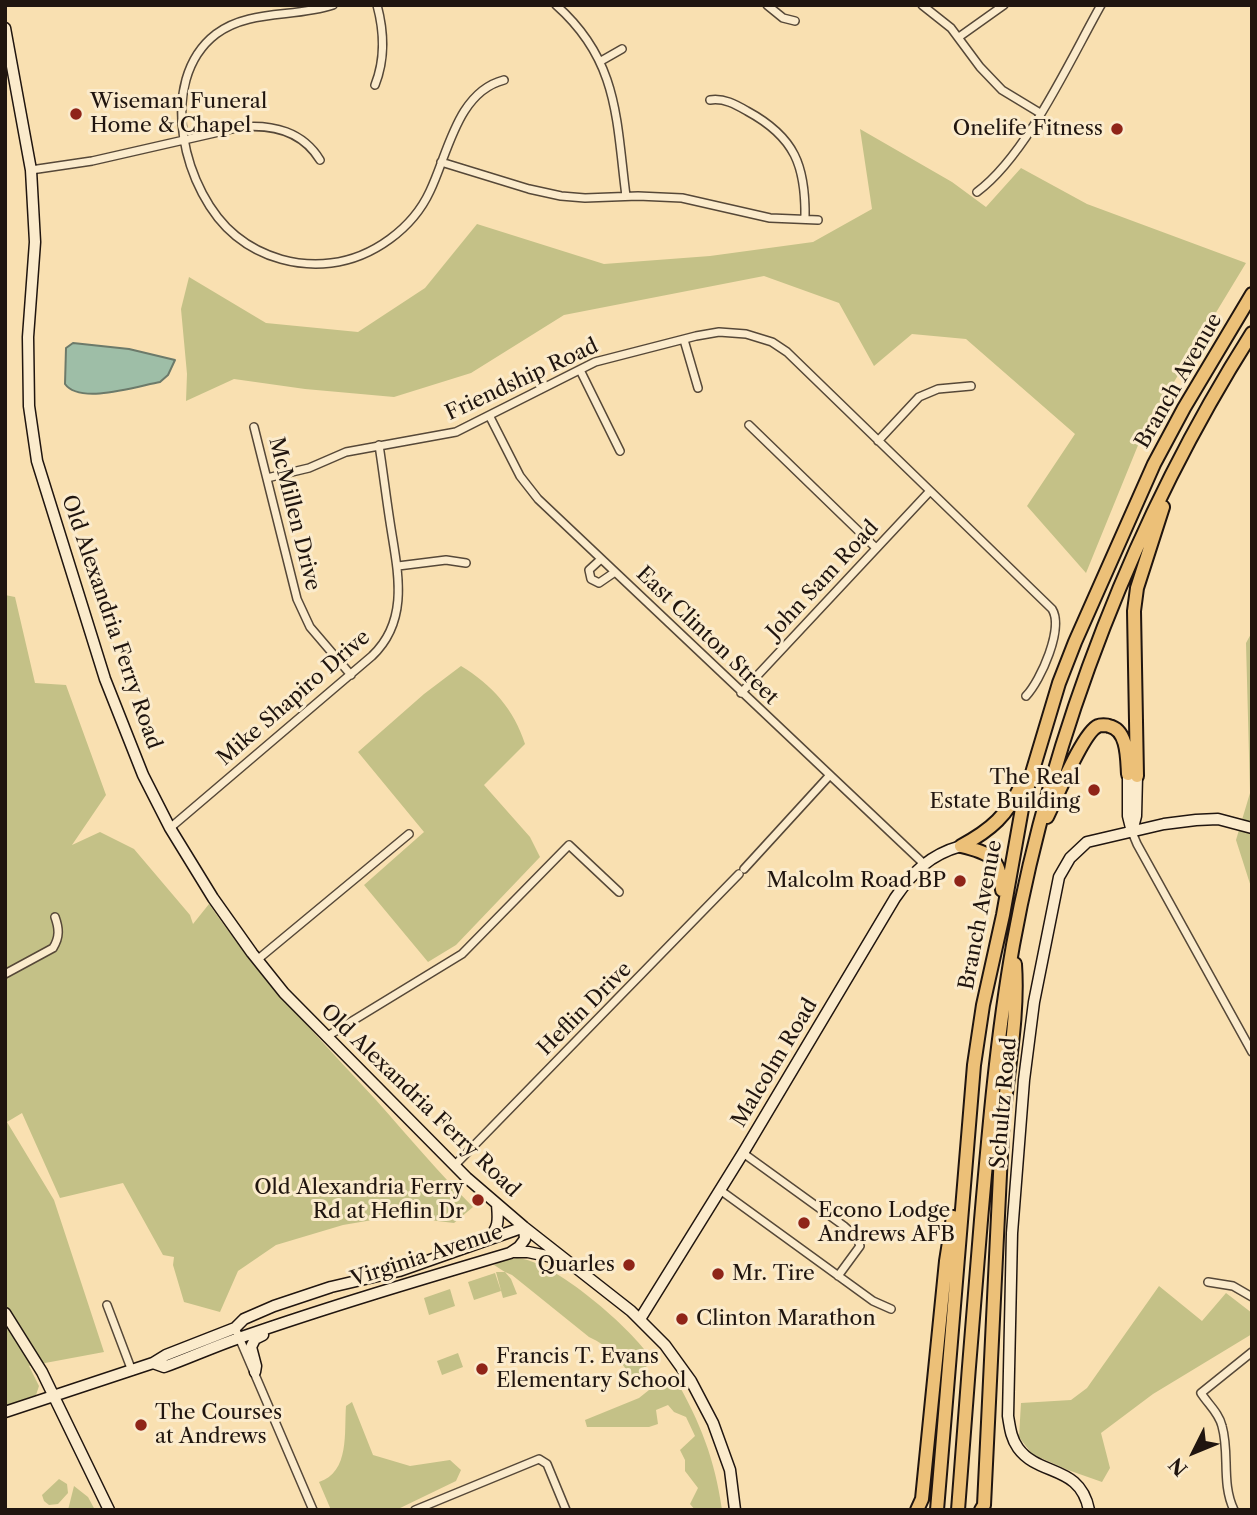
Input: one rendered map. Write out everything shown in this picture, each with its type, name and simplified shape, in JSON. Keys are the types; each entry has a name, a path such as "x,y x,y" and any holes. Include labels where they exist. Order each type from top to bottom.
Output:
{"highway":[{"name":"Branch Avenue","path":"937,1510 974,1065 1023,803 1074,642 1154,464 1252,294"},
{"name":"Branch Avenue","path":"958,1510 989,1118 1014,943 1037,835 1069,724 1107,622 1149,522 1214,396 1252,333"},
{"path":"1132,775 1134,611 1137,588 1175,470"},
{"path":"961,846 986,832 1001,818 1016,796 1047,723"},
{"path":"1037,835 1080,748 1091,732 1100,725 1112,726 1125,742 1132,775"},
{"path":"961,846 990,855 998,865 1003,915"},
{"path":"984,1508 1004,1109 1017,993 1014,943"},
{"path":"921,1506 946,1261 968,1142"}],"street":[{"path":"333,5 304,12 249,18 223,29 211,38 192,60 184,80 181,111 185,141 199,188 220,221 237,237 265,254 297,262 331,263 351,259 397,234 424,202 453,131 472,103 486,88 504,79"},
{"path":"375,85 383,43 377,5"},
{"path":"556,5 583,32 601,61 613,103 626,196"},
{"path":"767,5 783,18 795,21"},
{"path":"922,5 944,21 1002,90 1040,113"},
{"path":"959,37 1004,5"},
{"path":"977,192 1007,163 1040,113 1101,5"},
{"name":"Old Alexandria Ferry Road","path":"5,28 10,83 31,170 35,242 28,337 29,406 37,461 115,708 170,828 213,898 257,960 326,1037 454,1166 524,1227 640,1319 675,1357 706,1409 730,1470 735,1510"},
{"path":"601,61 622,49"},
{"path":"710,100 733,103 766,122 785,140 801,168 805,219"},
{"path":"31,170 76,164 241,127 265,126 299,136 309,144 320,160"},
{"path":"441,162 520,187 561,196 598,199 626,196 682,198 771,218 818,220"},
{"name":"Friendship Road","path":"267,478 309,468 346,452 456,432 604,359 708,333 731,331 772,342 787,352 1054,611 1057,623 1054,639 1037,681 1026,696"},
{"path":"684,340 698,388"},
{"path":"580,370 620,451"},
{"path":"878,441 919,397 938,389 971,386"},
{"name":"East Clinton Street","path":"490,417 527,486 741,694 923,863"},
{"path":"749,425 876,548"},
{"name":"McMillen Drive","path":"254,427 300,609 315,633 351,675"},
{"name":"Mike Shapiro Drive","path":"170,828 351,675 377,652 389,637 399,598 398,566 379,445"},
{"name":"John Sam Road","path":"741,694 930,491"},
{"path":"601,559 589,570 594,582 603,583 615,572"},
{"path":"398,566 446,560 466,563"},
{"name":"Heflin Drive","path":"454,1166 742,872 830,775"},
{"path":"1132,775 1136,816 1132,832 1157,883 1252,1052"},
{"name":"Schultz Road","path":"1089,1510 1088,1503 1075,1481 1032,1461 1019,1449 1012,1437 1008,1416 1013,1221 1024,1080 1034,1002 1059,877 1070,858 1087,842 1164,824 1206,819 1229,821 1252,828"},
{"path":"257,960 409,834"},
{"path":"326,1037 472,946 569,845 619,892"},
{"name":"Malcolm Road","path":"640,1319 720,1191 895,898 923,863 961,846"},
{"path":"5,974 53,948 58,940 55,916"},
{"path":"743,1153 858,1238 860,1246 838,1276"},
{"path":"720,1191 873,1301 891,1309"},
{"path":"485,1241 497,1228 497,1204"},
{"name":"Virginia Avenue","path":"5,1412 132,1371 166,1355 237,1333 272,1327 510,1253 525,1239 524,1227 399,1271 310,1294 244,1319 237,1333"},
{"path":"510,1253 528,1252 568,1261"},
{"path":"1208,1282 1233,1286 1252,1297"},
{"path":"107,1305 132,1371"},
{"path":"5,1312 54,1395 109,1510"},
{"path":"255,1372 256,1366 250,1351 252,1343 272,1327"},
{"path":"237,1333 313,1510"},
{"path":"1234,1510 1226,1484 1222,1423 1203,1395 1203,1389 1252,1352"},
{"path":"415,1510 525,1463 542,1460 549,1467 566,1510"}],"shaded area":[{"path":"860,129 952,182 986,207 1021,168 1087,204 1246,263 1143,433 1086,573 1027,506 1075,434 966,339 912,334 874,366 839,303 764,276 564,315 471,373 394,397 234,379 186,401 187,374 181,309 189,277 266,323 358,332 425,288 477,224 604,264 710,256 813,242 872,209"},
{"path":"73,343 129,349 175,360 168,375 160,382 96,394 83,393 72,390 65,384 66,348"},
{"path":"5,595 15,597 35,683 66,685 106,795 72,845 100,832 134,849 190,915 193,924 209,904 247,956 289,1005 473,1207 454,1223 396,1216 343,1225 276,1245 238,1271 220,1312 184,1302 173,1265 174,1257 163,1255 123,1183 60,1198 22,1113 7,1122 54,1200 104,1352 29,1366 39,1386 36,1395 5,1406"},
{"path":"1252,632 1252,890 1236,840 1250,793 1246,643"},
{"path":"461,666 492,690 508,709 520,731 525,744 484,785 530,837 540,857 456,945 428,962 364,885 424,832 358,752 424,694"},
{"path":"517,1258 551,1270 591,1298 628,1331 652,1360 634,1381 609,1350 494,1265"},
{"path":"496,1272 505,1272 517,1294 503,1298"},
{"path":"495,1273 501,1291 474,1300 468,1282"},
{"path":"1159,1286 1202,1321 1226,1293 1252,1313 1252,1334 1153,1394 1101,1433 1110,1468 1102,1482 1032,1454 1019,1437 1021,1403 1071,1400 1087,1388"},
{"path":"450,1289 455,1306 429,1315 424,1298"},
{"path":"458,1353 463,1367 442,1375 437,1361"},
{"path":"664,1378 675,1378 692,1410 711,1457 722,1510 695,1510 690,1504 698,1488 685,1471 685,1460 680,1450 695,1436 686,1417 674,1412 668,1405 656,1410 658,1424 649,1427 587,1427 585,1420 639,1398"},
{"path":"352,1402 373,1455 410,1466 450,1460 461,1470 456,1481 396,1510 331,1510 319,1482 336,1470 341,1460 346,1406"},
{"path":"59,1479 67,1484 68,1493 58,1504 49,1505 42,1495"},
{"path":"74,1486 88,1497 95,1510 68,1510"}],"place":[{"name":"Wiseman Funeral Home & Chapel","path":"76,114"},
{"name":"Onelife Fitness","path":"1117,129"},
{"name":"The Real Estate Building","path":"1094,790"},
{"name":"Malcolm Road BP","path":"960,881"},
{"name":"Old Alexandria Ferry Rd at Heflin Dr","path":"478,1200"},
{"name":"Econo Lodge Andrews AFB","path":"804,1223"},
{"name":"Quarles","path":"629,1265"},
{"name":"Mr. Tire","path":"718,1274"},
{"name":"Clinton Marathon","path":"682,1319"},
{"name":"Francis T. Evans Elementary School","path":"482,1369"},
{"name":"The Courses at Andrews","path":"141,1425"}]}
